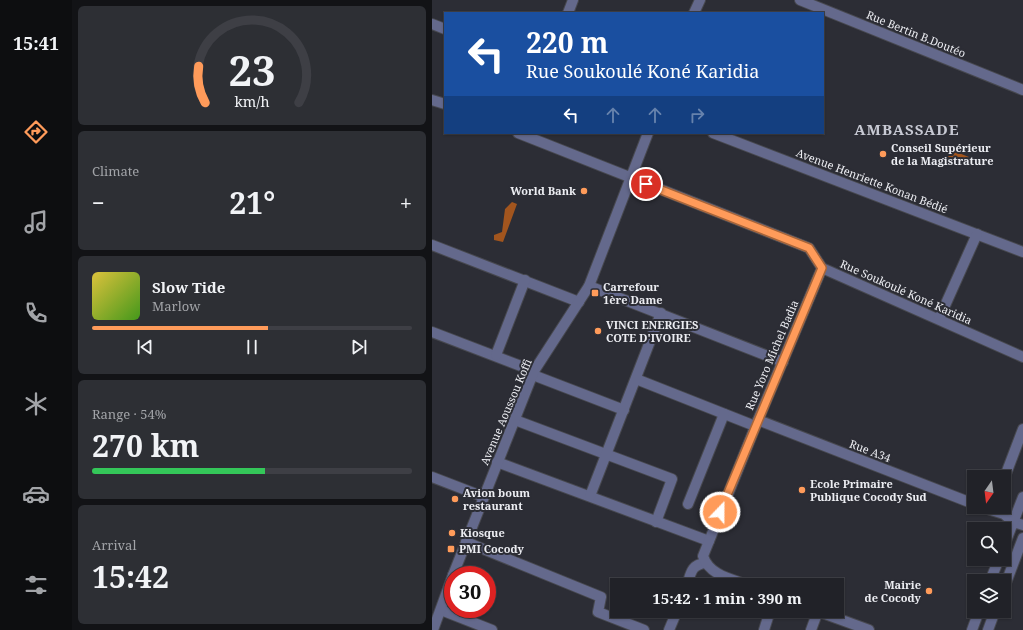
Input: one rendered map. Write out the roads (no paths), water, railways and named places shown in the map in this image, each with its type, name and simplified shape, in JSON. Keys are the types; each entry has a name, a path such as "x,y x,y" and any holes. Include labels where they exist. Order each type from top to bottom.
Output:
{"street":[{"path":"568,12 573,0"},
{"path":"694,12 700,0"},
{"name":"Rue Bertin B.Doutéo","path":"800,0 1023,90"},
{"path":"432,24 444,29"},
{"path":"432,100 444,104"},
{"name":"Rue Soukoulé Koné Karidia","path":"521,134 809,248 822,268 1023,357"},
{"name":"Avenue Aoussou Koffi","path":"457,566 534,373 590,286 648,134"},
{"name":"Avenue Henriette Konan Bédié","path":"716,134 1023,252"},
{"path":"939,319 977,234"},
{"path":"432,245 579,302"},
{"name":"Rue Yoro Michel Badia","path":"705,563 703,556 822,268"},
{"path":"496,355 525,280"},
{"path":"590,286 783,362"},
{"path":"590,496 661,313"},
{"path":"432,332 496,355 534,373 624,410"},
{"name":"Rue A34","path":"636,379 724,414 757,423 967,501"},
{"path":"688,504 724,414"},
{"path":"515,420 672,479 656,522"},
{"path":"1007,470 1023,429"},
{"path":"497,462 709,541"},
{"path":"432,477 484,497"},
{"path":"1011,535 1018,524 1023,497"},
{"path":"1004,514 1018,524"},
{"path":"1009,574 1023,538"},
{"path":"466,542 601,597 598,612 644,630"},
{"path":"690,578 694,566 705,563 713,571 730,578"},
{"name":"Avenue Aoussou Koffi","path":"432,630 444,601"},
{"path":"441,610 492,630"},
{"path":"669,630 674,618"},
{"path":"764,630 768,618"},
{"path":"811,630 815,618"},
{"path":"837,618 869,630"},
{"path":"972,630 976,618"},
{"path":"988,630 992,618"}],"place":[{"name":"Conseil Supérieur de la Magistrature","path":"883,154"},
{"name":"World Bank","path":"584,191"},
{"name":"Carrefour 1ère Dame","path":"595,293"},
{"name":"VINCI ENERGIES COTE D'IVOIRE","path":"598,331"},
{"name":"Ecole Primaire Publique Cocody Sud","path":"802,490"},
{"name":"Avion boum restaurant","path":"455,499"},
{"name":"Kiosque","path":"452,533"},
{"name":"PMI Cocody","path":"451,549"},
{"name":"Mairie de Cocody","path":"929,591"}],"district":[{"name":"AMBASSADE","path":"907,130"}]}
